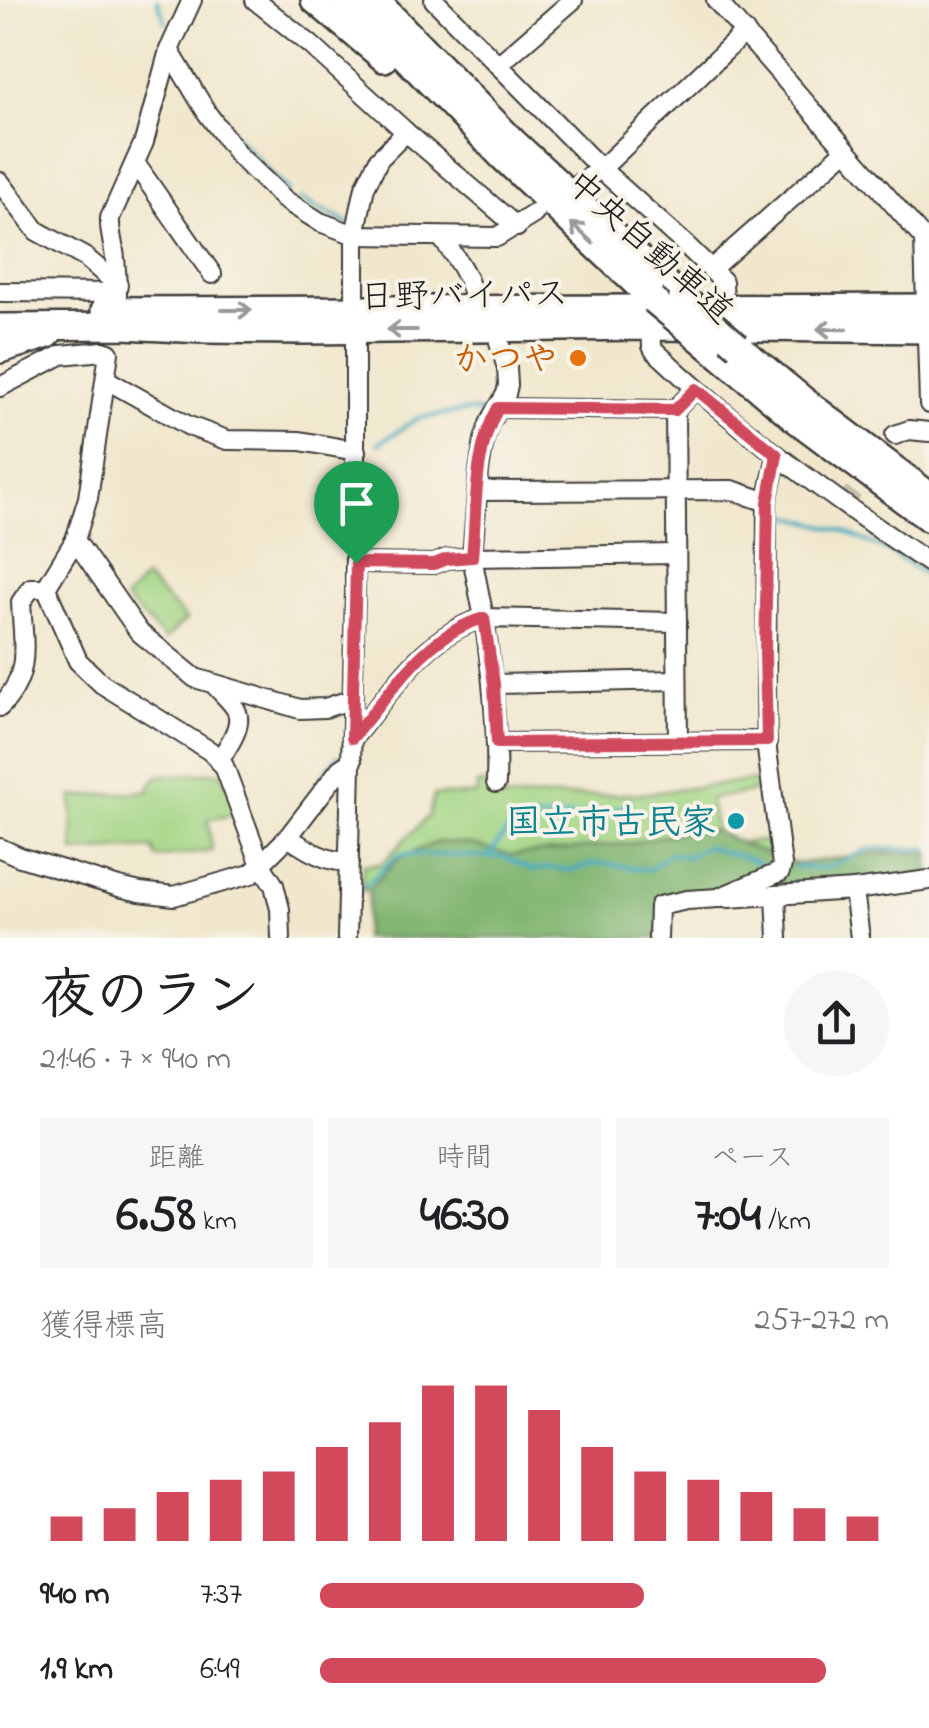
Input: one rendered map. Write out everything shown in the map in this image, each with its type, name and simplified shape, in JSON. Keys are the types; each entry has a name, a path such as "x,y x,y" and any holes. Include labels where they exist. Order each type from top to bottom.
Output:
{"highway":[{"path":"314,0 503,158"},
{"name":"中央自動車道","path":"349,0 503,158 653,300 796,420 929,518"},
{"name":"中央自動車道","path":"376,0 514,142 682,298 929,495"},
{"name":"日野バイパス","path":"0,313 117,296 498,330 927,318"},
{"name":"日野バイパス","path":"0,327 356,320 475,310 724,308 927,318"},
{"path":"0,350 72,327"}],"street":[{"path":"117,296 110,218 144,142 169,50 192,0"},
{"path":"255,0 318,38 406,132 516,226"},
{"path":"434,0 601,169 723,281 724,308"},
{"path":"498,65 573,0"},
{"path":"716,0 926,239 929,404"},
{"path":"581,182 601,169 745,32"},
{"path":"169,50 207,114 239,156 285,200 320,222 355,235 497,237 534,214"},
{"path":"347,938 356,563 355,235 365,186 378,159 406,132"},
{"path":"710,269 845,151"},
{"path":"135,162 212,274"},
{"path":"0,182 37,231 86,258 117,296"},
{"path":"441,237 459,262 474,295 475,310"},
{"path":"0,292 117,296"},
{"path":"651,327 654,350 696,389 831,497 929,563"},
{"path":"496,783 494,684 472,557 484,440 508,385 498,330"},
{"path":"0,387 61,355 109,353 88,498 75,540 46,588"},
{"path":"107,380 190,426 227,440 266,438 356,451"},
{"path":"498,408 675,410 696,389"},
{"path":"675,410 678,740"},
{"path":"895,435 908,430 929,432"},
{"path":"718,898 780,872 782,864 767,741 765,653 768,502 777,455"},
{"path":"478,490 732,490 768,502"},
{"path":"75,540 138,632 195,678 300,709 325,708 353,699"},
{"path":"356,563 434,564 472,557 676,554"},
{"path":"0,708 20,680 24,661 21,602 31,588 46,588"},
{"path":"46,588 78,662 102,684 210,751 224,766 261,865 274,885 281,938"},
{"path":"352,738 431,646 466,623 484,618 677,622"},
{"path":"494,684 677,680"},
{"path":"214,684 237,711 239,719 219,761"},
{"path":"497,743 767,741"},
{"path":"0,848 83,877 140,892 174,896 250,874 288,837 340,769 352,761"},
{"path":"288,837 336,862 349,862"},
{"path":"658,938 659,906 687,900 854,890 929,880"},
{"path":"854,890 860,938"},
{"path":"776,896 778,938"}],"green space":[{"path":"145,578 186,619 165,640 125,599"},
{"path":"221,772 238,815 208,819 212,851 156,858 153,848 74,852 72,797 150,791 157,776"},
{"path":"765,779 767,789 710,799 716,835 726,843 773,841 775,866 516,890 362,891 363,865 381,864 429,815 434,795 476,795 477,784 501,784 502,799 650,793"},
{"path":"698,828 718,832 796,864 874,853 929,853 929,880 660,906 658,938 363,938 370,888 399,858 437,842 470,844 511,855 633,843"}],"waterway":[{"path":"157,0 166,23"},
{"path":"178,45 224,122"},
{"path":"232,133 288,191"},
{"path":"300,199 349,224"},
{"path":"378,444 418,418 468,411 485,413"},
{"path":"776,512 843,531 889,551 929,577"},
{"path":"321,778 338,756"},
{"path":"489,857 505,833 522,823 599,813 632,801"},
{"path":"365,886 396,857 405,854 504,857 533,870 571,870 599,863 650,870 670,853 687,857 707,846 759,863"},
{"path":"795,867 825,869 868,849 929,849"}],"tunnel":[{"path":"843,506 895,435"}],"place":[{"name":"かつや","path":"578,358"},
{"name":"国立市古民家","path":"736,821"}],"route":[{"path":"696,389 777,455 768,502 767,741 497,743 494,684 484,618 466,623 431,646 352,738 356,563 434,564 472,557 484,440 498,408 675,410 696,389"}]}
